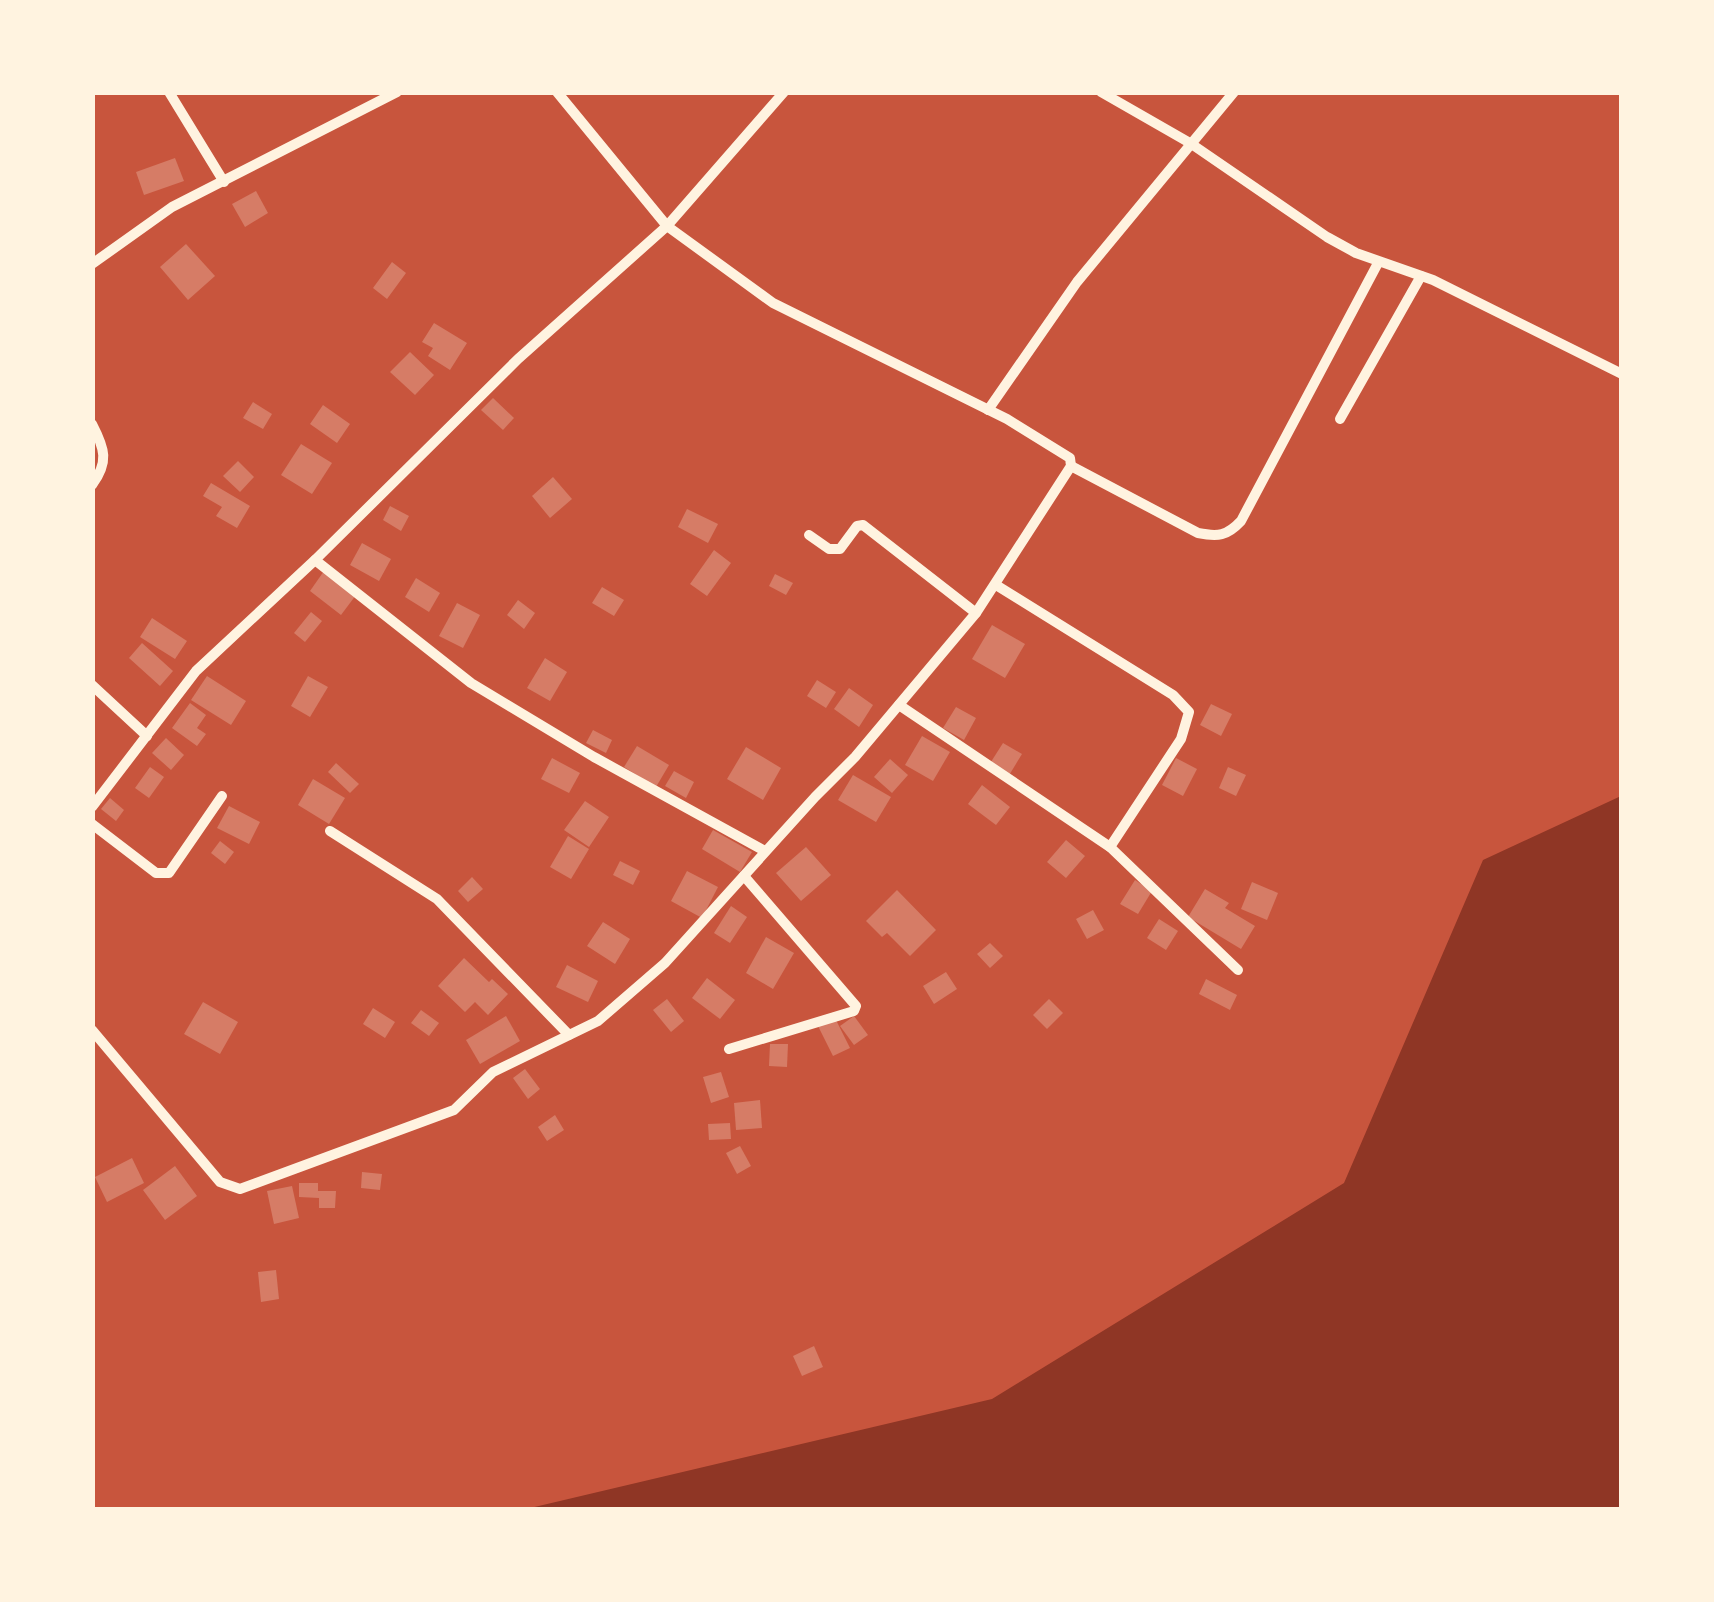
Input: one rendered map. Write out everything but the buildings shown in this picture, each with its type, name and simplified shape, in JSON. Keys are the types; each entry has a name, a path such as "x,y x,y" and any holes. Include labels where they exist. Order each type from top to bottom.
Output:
{"street":[{"path":"169,92 224,182"},
{"path":"92,264 172,207 397,92"},
{"path":"92,1030 220,1182 240,1189 454,1110 492,1072 598,1021 665,963 855,758 976,613 1071,466 1070,458 1030,431 773,303 666,226 557,92"},
{"path":"92,807 196,671 315,560 518,359 666,226 784,92"},
{"path":"1101,92 1190,144 1326,237 1378,263 1421,276 1622,374"},
{"path":"988,410 1077,282 1234,92"},
{"path":"1071,466 1198,534 1218,537 1231,532 1241,520 1378,263"},
{"path":"1340,419 1421,276"},
{"path":"92,424 105,460 92,485"},
{"path":"808,535 829,548 840,549 863,525 976,613"},
{"path":"315,560 472,683 594,757 765,851"},
{"path":"996,585 1173,695 1189,712 1181,739 1110,847"},
{"path":"92,685 147,736"},
{"path":"899,705 1110,847 1238,970"},
{"path":"92,824 156,873 169,873 222,796"},
{"path":"330,831 437,899 568,1034"},
{"path":"729,1049 854,1011 856,1006 744,876"}],"shaded area":[{"path":"1621,796 1621,1509 526,1509 992,1399 1344,1183 1483,860"}]}
